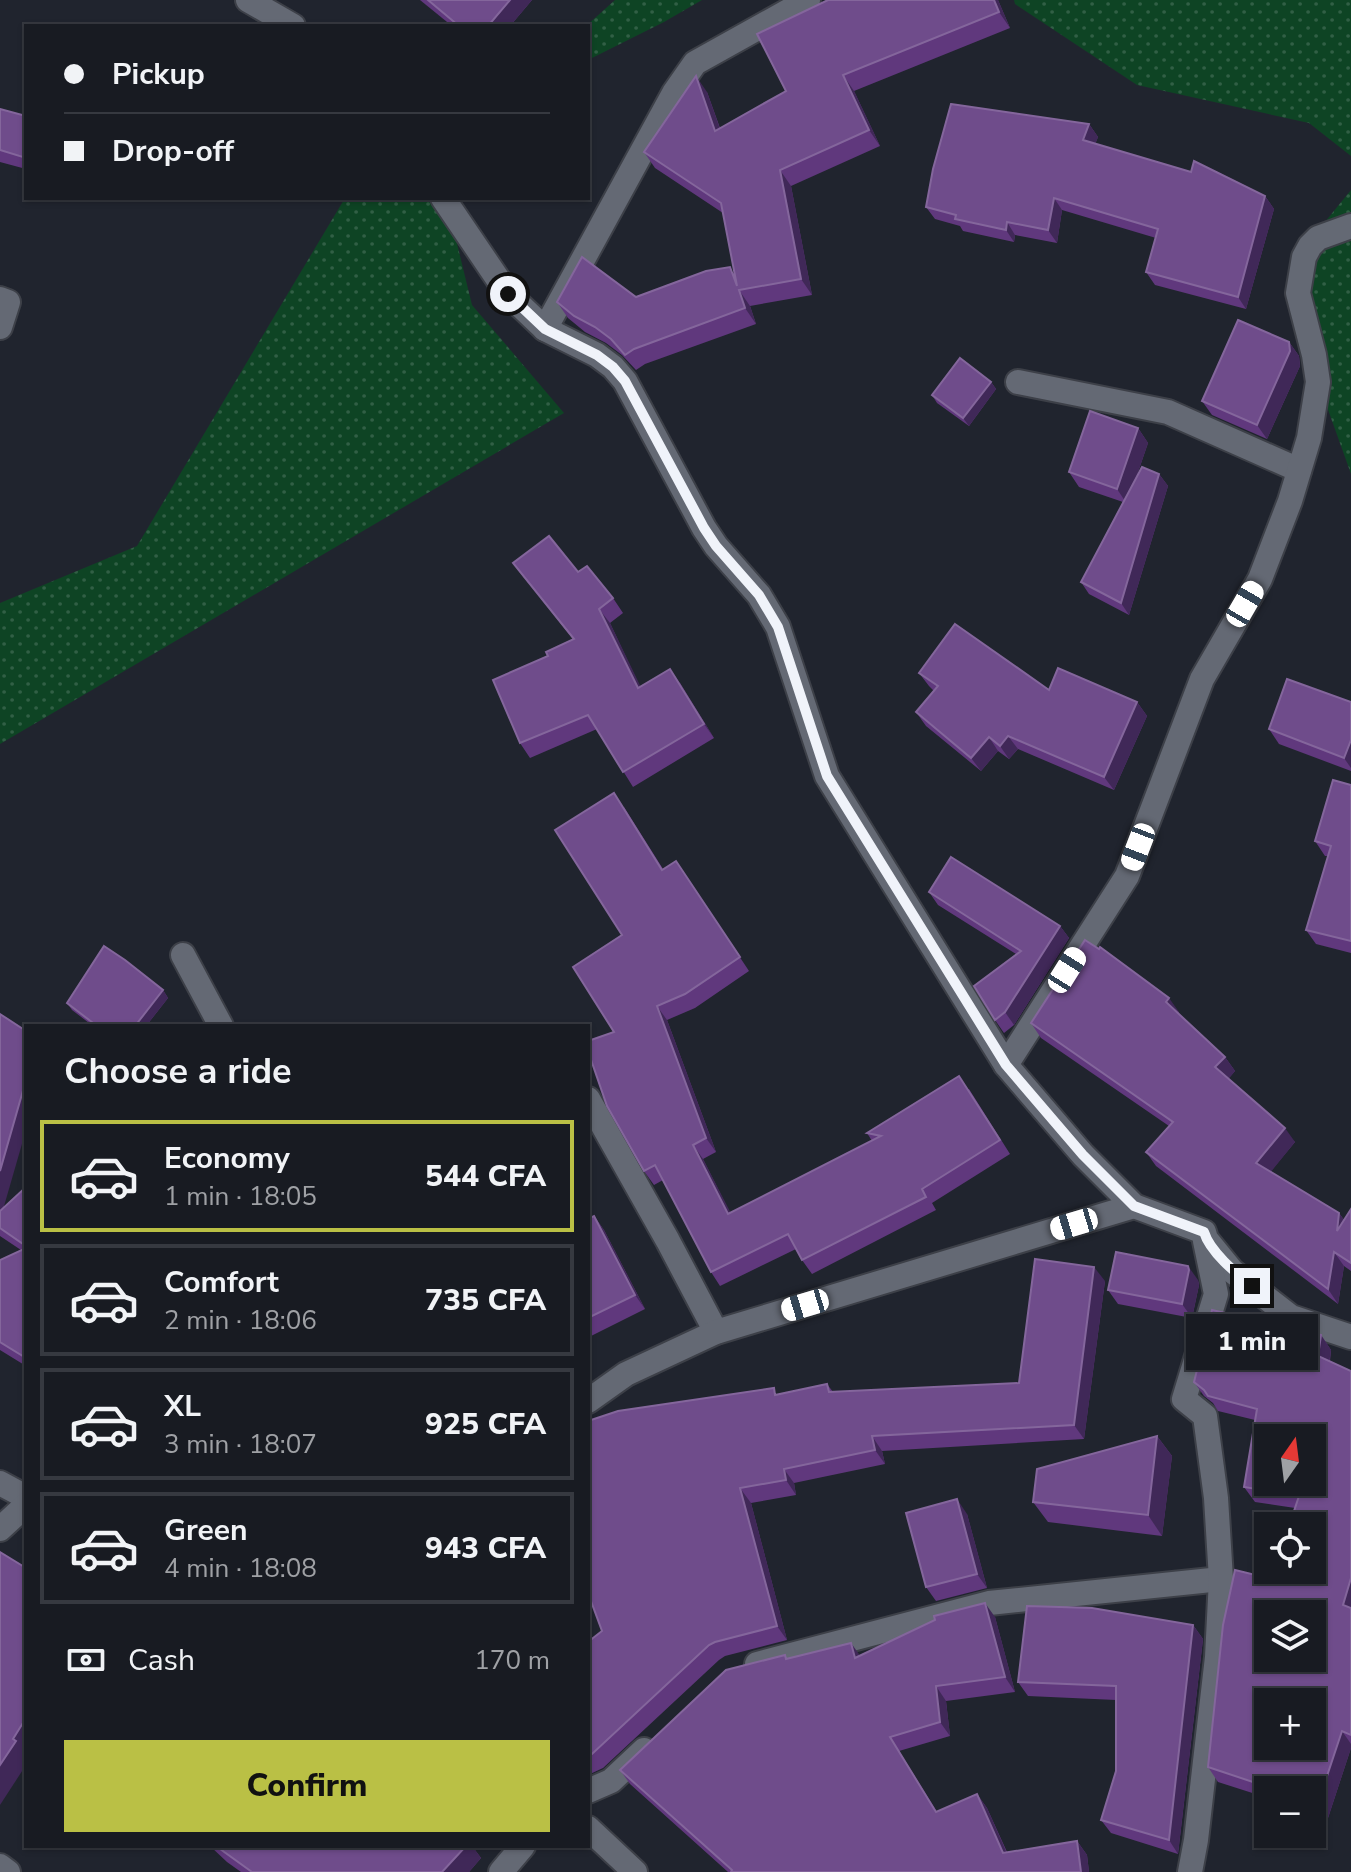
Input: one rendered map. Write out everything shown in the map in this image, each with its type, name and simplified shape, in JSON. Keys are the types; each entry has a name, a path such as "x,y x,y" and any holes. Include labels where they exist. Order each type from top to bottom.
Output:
{"street":[{"path":"248,0 290,24"},
{"path":"545,329 674,93 695,63 808,0"},
{"path":"444,200 508,294 545,329 597,355 625,381 704,528 759,595 778,627 827,776 1006,1065 1083,1155 1134,1206 1204,1232"},
{"path":"1006,1065 1127,876 1197,691 1260,579 1290,501 1309,438 1318,382 1298,293 1304,257 1318,238 1351,226"},
{"path":"0,299 8,302 0,327"},
{"path":"1018,382 1168,412 1299,470"},
{"path":"183,955 220,1024"},
{"path":"590,1103 716,1332"},
{"path":"590,1400 626,1374 716,1332 1134,1206"},
{"path":"1204,1232 1206,1239 1232,1271 1291,1317 1351,1337"},
{"path":"1190,1872 1217,1657 1221,1579 1216,1498 1205,1416 1184,1399 1216,1294 1204,1232"},
{"path":"0,1483 24,1496"},
{"path":"0,1529 24,1507"},
{"path":"729,1671 989,1603 1221,1579"},
{"path":"590,1790 611,1781 665,1731"},
{"path":"590,1830 635,1872"},
{"path":"501,1872 521,1848"},
{"path":"0,1866 8,1872"}],"green space":[{"path":"615,0 702,0 590,59 588,24"},
{"path":"1014,0 1351,0 1351,156 1309,123 1137,85 1015,4"},
{"path":"1351,190 1351,474 1306,348 1289,266"},
{"path":"344,200 454,200 450,215 472,305 564,413 0,744 0,603 137,546"}],"building":[{"path":"428,0 510,0 490,24 457,24"},
{"path":"828,0 994,0 999,12 843,75 869,130 780,170 801,279 739,290 745,308 625,355 611,339 557,302 582,257 636,297 706,271 730,267 737,286 721,203 644,152 696,76 715,131 786,91 757,34"},
{"path":"951,104 1089,124 1083,140 1191,172 1194,161 1265,196 1238,297 1146,272 1158,229 1054,198 1048,230 1007,222 1006,230 955,219 956,215 926,207"},
{"path":"0,109 24,115 24,157 0,150"},
{"path":"1238,320 1289,342 1290,351 1257,425 1202,401"},
{"path":"960,358 991,382 963,418 932,395"},
{"path":"1090,411 1138,428 1117,489 1069,472"},
{"path":"1142,467 1159,474 1121,603 1081,582"},
{"path":"549,536 578,572 587,566 613,598 599,609 638,688 670,669 704,724 623,772 588,715 520,743 493,680 548,656 546,652 574,639 513,563"},
{"path":"955,624 1049,690 1058,668 1137,702 1104,777 1008,736 1000,746 989,737 971,758 916,712 938,686 919,673"},
{"path":"1287,679 1351,702 1351,740 1344,758 1269,729"},
{"path":"1333,780 1351,785 1351,941 1306,930 1331,846 1315,841"},
{"path":"614,793 662,870 676,861 740,957 685,994 657,1006 706,1138 693,1145 728,1214 881,1136 867,1133 959,1076 1000,1140 922,1189 926,1197 802,1260 788,1234 711,1272 655,1165 644,1171 607,1106 590,1057 590,1040 614,1032 573,967 622,935 555,830"},
{"path":"951,857 1060,926 1005,1012 995,1020 974,986 1021,951 929,892"},
{"path":"1085,940 1100,947 1169,998 1166,1002 1225,1057 1215,1067 1285,1128 1256,1163 1339,1213 1337,1231 1351,1209 1351,1263 1334,1252 1328,1289 1146,1152 1173,1122 1031,1023"},
{"path":"104,946 163,990 137,1024 94,1024 67,1003"},
{"path":"0,1014 24,1030 24,1087 0,1171"},
{"path":"24,1189 24,1245 0,1228 0,1211"},
{"path":"594,1216 635,1295 590,1317 590,1218"},
{"path":"24,1249 24,1357 0,1342 0,1260"},
{"path":"1116,1252 1188,1266 1182,1304 1108,1290"},
{"path":"1035,1259 1094,1267 1074,1425 872,1436 875,1450 784,1469 786,1480 740,1488 777,1626 709,1645 590,1755 590,1640 602,1631 590,1598 590,1420 618,1411 774,1388 775,1395 827,1384 829,1392 1019,1383"},
{"path":"1212,1310 1321,1335 1318,1356 1351,1371 1351,1578 1343,1605 1351,1608 1351,1735 1342,1731 1326,1779 1326,1776 1254,1776 1254,1782 1208,1767 1223,1625 1235,1570 1254,1575 1254,1584 1326,1584 1326,1512 1294,1512 1299,1496 1326,1496 1326,1424 1254,1424 1257,1409 1208,1396 1194,1382"},
{"path":"1254,1427 1254,1489 1244,1487"},
{"path":"1157,1436 1148,1515 1033,1502 1037,1469"},
{"path":"957,1499 977,1574 926,1587 906,1513"},
{"path":"0,1552 24,1567 24,1721 13,1739 16,1741 0,1765"},
{"path":"985,1603 1005,1677 936,1686 940,1722 890,1737 936,1812 977,1794 1003,1853 1077,1841 1081,1872 731,1872 620,1770 726,1670 851,1643 855,1658 935,1620 934,1616"},
{"path":"1027,1606 1092,1608 1193,1625 1169,1840 1101,1820 1116,1771 1116,1686 1018,1682"},
{"path":"219,1848 464,1848 442,1872 252,1872"}],"route":[{"path":"508,294 545,329 597,355 625,381 704,528 759,595 778,627 827,776 1006,1065 1083,1155 1134,1206 1204,1232 1206,1239 1232,1271 1252,1286"}]}
